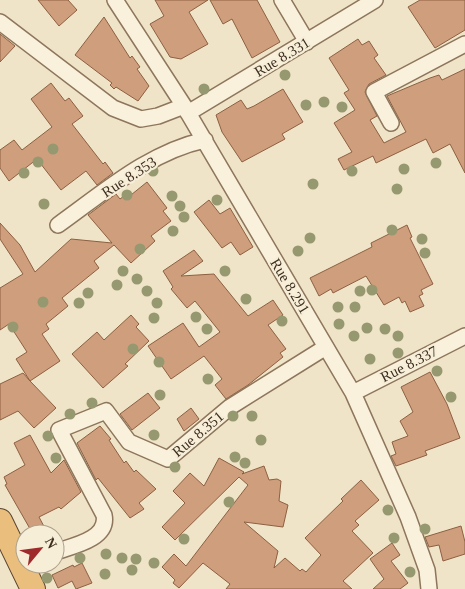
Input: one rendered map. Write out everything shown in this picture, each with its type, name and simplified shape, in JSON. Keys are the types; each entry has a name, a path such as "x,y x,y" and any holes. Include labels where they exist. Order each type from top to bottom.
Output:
{"highway":[{"path":"0,520 15,554"},
{"path":"0,541 15,558"},
{"path":"20,574 22,589"},
{"path":"25,574 33,589"}],"street":[{"name":"Rue 8.291","path":"115,0 205,140 353,393 408,517 427,570 429,589"},
{"path":"282,0 308,42"},
{"name":"Rue 8.331","path":"0,22 113,108 141,119 186,110 308,42 375,0"},
{"path":"391,123 374,92 465,44"},
{"name":"Rue 8.353","path":"58,225 132,173 170,151 205,140"},
{"name":"Rue 8.337","path":"353,393 465,336"},
{"name":"Rue 8.351","path":"65,548 93,536 100,531 105,521 104,514 59,430 106,411 129,442 168,459 230,407 326,347"}],"building":[{"path":"38,0 68,0 77,10 59,26"},
{"path":"155,0 208,0 189,12 208,44 181,59 170,57 150,24 164,16"},
{"path":"210,0 257,0 280,42 252,58 232,19 223,24"},
{"path":"420,0 465,0 465,30 435,48 408,7"},
{"path":"104,17 130,58 132,56 140,67 137,69 149,86 138,101 116,87 114,89 110,85 112,83 75,55"},
{"path":"0,34 15,46 0,62"},
{"path":"358,39 362,45 369,41 378,55 374,58 386,75 369,84 365,92 377,116 370,120 384,143 406,132 387,96 430,78 439,75 442,80 465,69 465,173 450,144 433,153 426,139 376,163 373,156 344,170 338,159 352,152 334,123 355,110 344,93 349,90 329,58"},
{"path":"51,83 65,101 69,98 83,116 72,124 103,164 105,162 113,173 97,185 86,171 61,190 37,159 9,181 0,168 0,150 14,140 22,150 52,127 31,99"},
{"path":"283,89 303,122 282,134 285,139 242,162 222,132 216,115 241,100 247,109"},
{"path":"147,182 167,208 163,211 171,221 151,236 155,241 131,263 114,245 94,261 99,268 62,298 68,306 46,324 49,329 42,334 60,361 30,381 16,359 27,352 9,324 0,330 0,288 23,274 0,239 0,223 20,245 35,272 71,239 112,243 88,215 116,194 120,199 124,196 126,199"},
{"path":"209,200 220,214 230,208 253,247 240,255 231,242 222,248 194,212"},
{"path":"407,225 412,237 410,238 433,284 421,290 423,294 419,296 424,306 410,312 405,301 402,303 399,297 384,305 366,276 333,293 331,289 319,296 310,278 372,247 371,243"},
{"path":"194,250 203,261 181,276 214,274 248,316 273,300 283,315 268,325 286,349 280,353 283,357 248,385 226,399 215,385 222,379 204,356 171,379 148,346 183,323 199,347 220,332 195,301 187,308 171,289 173,287 163,271"},
{"path":"131,315 139,324 136,327 149,341 125,364 128,366 103,388 72,354 97,332 104,340"},
{"path":"430,372 447,404 460,438 425,451 427,455 396,466 391,456 396,454 392,442 408,436 400,421 413,412 401,387"},
{"path":"23,373 56,408 34,428 18,411 0,420 0,384"},
{"path":"148,393 160,408 132,430 120,414"},
{"path":"191,408 199,419 184,431 177,419"},
{"path":"100,426 111,439 109,440 124,463 126,461 134,472 136,470 156,489 139,503 144,509 130,518 98,478 96,480 77,443"},
{"path":"30,435 51,473 64,460 81,492 61,509 59,507 39,517 43,524 27,524 5,485 7,484 4,477 25,465 14,443"},
{"path":"219,458 244,472 242,474 264,466 269,480 277,479 281,481 279,501 288,505 283,527 244,522 278,551 274,568 285,558 300,571 302,569 306,572 321,555 305,538 343,501 341,499 361,480 379,500 355,521 359,525 352,531 373,553 343,581 352,589 226,589 230,584 203,563 179,588 173,583 175,580 162,567 174,554 186,566 248,485 239,477 175,540 162,527 185,503 173,491 190,473 204,486"},
{"path":"461,526 465,542 465,554 443,561 439,545 429,547 425,537"},
{"path":"392,543 400,555 391,561 408,583 400,589 373,589 384,579 370,559"},
{"path":"82,563 92,583 76,589 72,581 58,588 52,575 65,574 65,569 73,565 74,567"}]}
